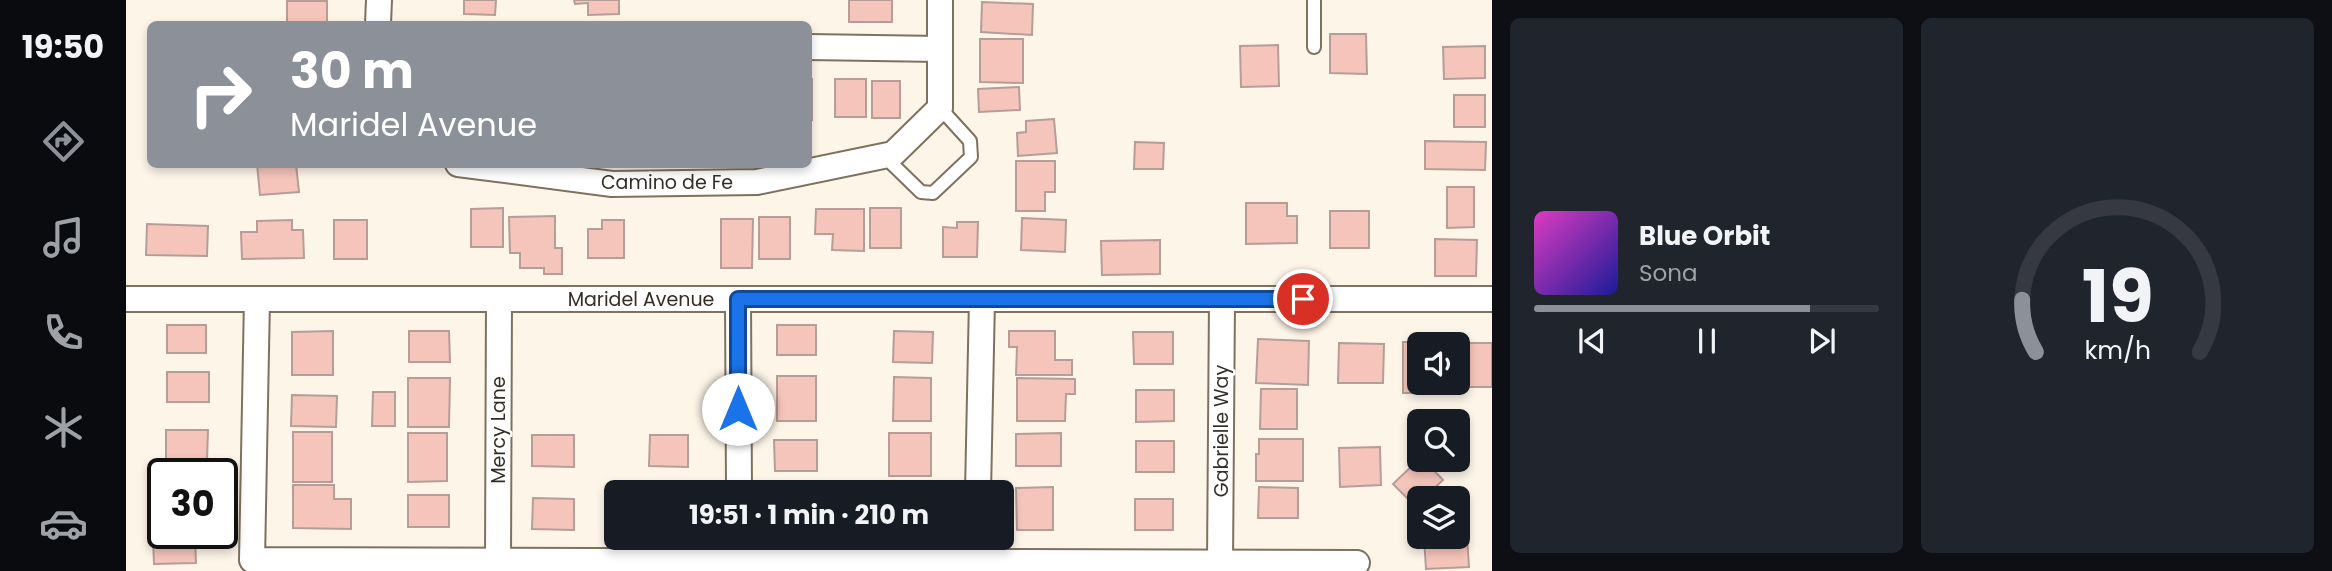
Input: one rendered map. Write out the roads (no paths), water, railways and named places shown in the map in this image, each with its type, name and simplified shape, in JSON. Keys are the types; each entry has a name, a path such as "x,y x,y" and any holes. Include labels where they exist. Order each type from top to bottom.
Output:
{"street":[{"path":"378,21 379,0"},
{"path":"940,0 940,108"},
{"path":"812,47 940,50"},
{"name":"Camino de Fe","path":"489,168 612,184 757,182 893,154 940,108"},
{"name":"Maridel Avenue","path":"126,299 1492,299"},
{"path":"257,299 252,561 1357,563"},
{"name":"Mercy Lane","path":"498,561 499,299"},
{"path":"738,299 739,480"},
{"path":"978,480 982,299"},
{"name":"Gabrielle Way","path":"1220,563 1222,299"},
{"path":"739,550 739,562"},
{"path":"977,550 977,562"}],"lane":[{"path":"1314,0 1314,47"},
{"path":"883,156 921,192 933,193 971,157 970,141 940,108"}]}
